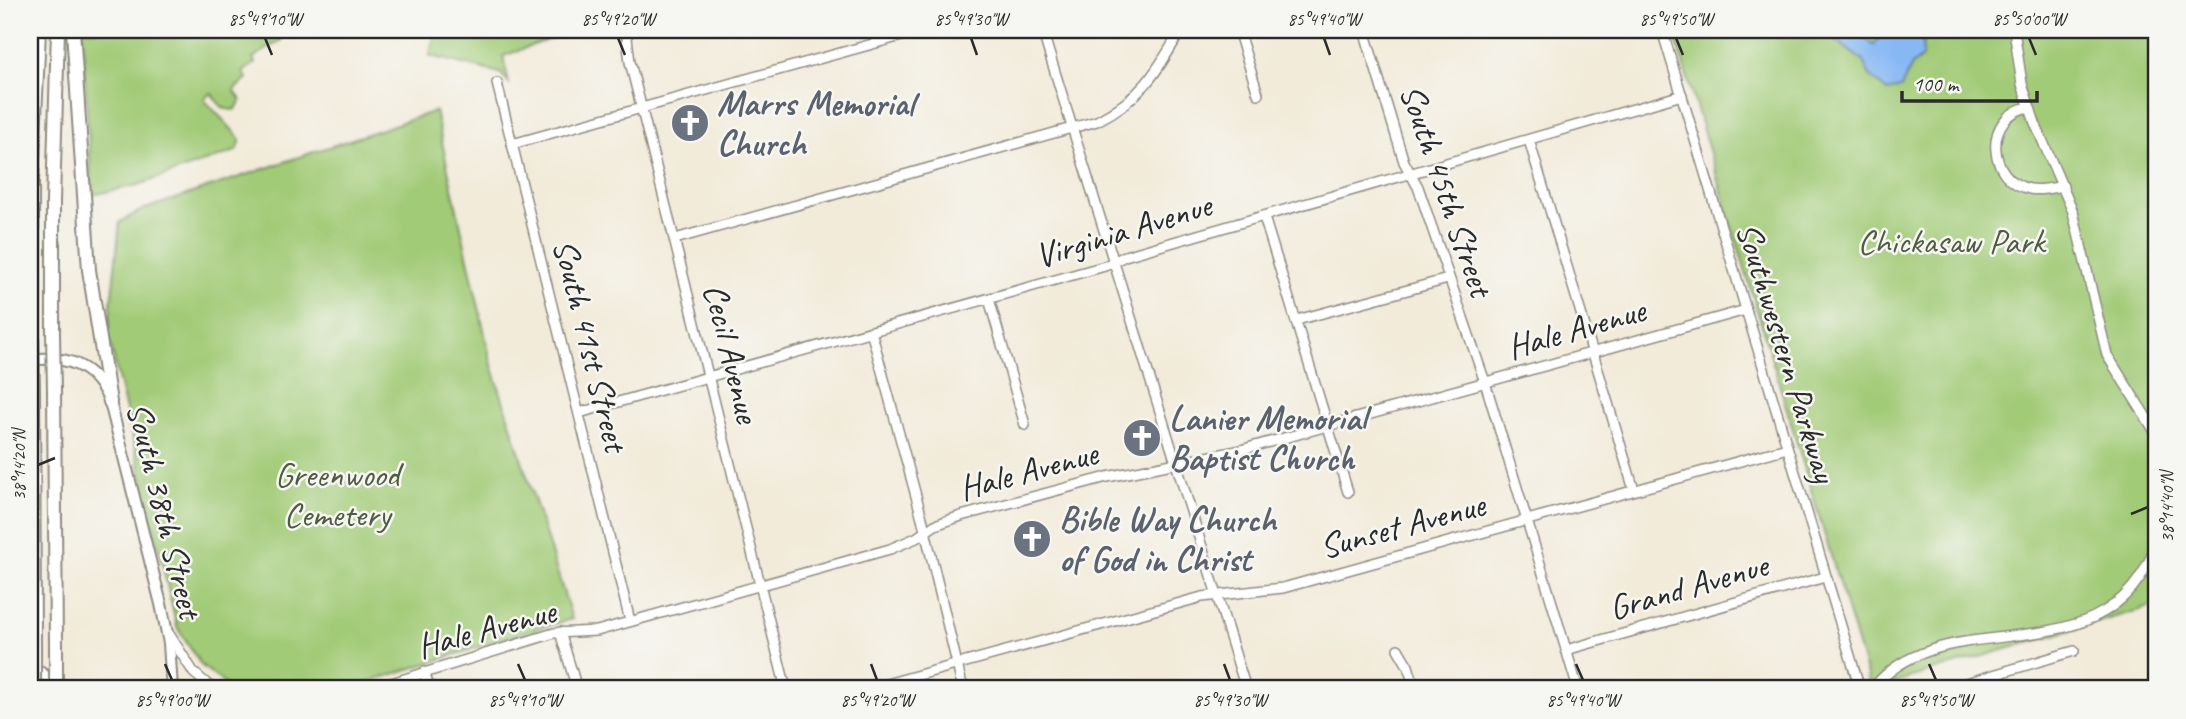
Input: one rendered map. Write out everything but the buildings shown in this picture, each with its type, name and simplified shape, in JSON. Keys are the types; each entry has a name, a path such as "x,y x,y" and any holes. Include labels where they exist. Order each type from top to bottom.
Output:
{"highway":[{"path":"34,689 32,182 39,30"},
{"path":"56,689 52,201 58,30"},
{"path":"73,30 89,270 110,402"}],"main road":[{"name":"South 38th Street","path":"30,360 62,359 75,363 93,374 104,387 110,402 166,630 172,676 169,689"},
{"path":"30,665 64,689"}],"street":[{"name":"Cecil Avenue","path":"625,30 630,62 786,689"},
{"path":"512,144 922,30"},
{"path":"1042,30 1246,689"},
{"path":"675,239 1097,121 1133,99 1162,63 1181,30"},
{"path":"1238,30 1258,94"},
{"name":"South 45th Street","path":"1364,30 1404,162 1418,187 1485,382 1578,689"},
{"name":"Southwestern Parkway","path":"1662,30 1860,689"},
{"path":"2014,30 2029,107 2073,212 2107,355 2156,433"},
{"name":"South 41st Street","path":"497,83 630,621"},
{"name":"Virginia Avenue","path":"579,414 1105,266 1125,256 1682,96"},
{"path":"2029,107 2015,110 2000,127 1995,140 1997,157 2006,174 2021,186 2032,189 2063,187"},
{"path":"1529,140 1634,490"},
{"path":"1264,217 1348,492"},
{"path":"1297,320 1448,279"},
{"path":"989,299 1025,425"},
{"name":"Hale Avenue","path":"372,689 560,632 597,631 890,549 948,520 1008,503 1107,477 1237,451 1746,310"},
{"path":"871,331 925,532 963,689"},
{"name":"Sunset Avenue","path":"868,689 1190,601 1283,587 1787,448"},
{"path":"1872,689 1894,667 1927,652 2035,633 2074,624 2102,613 2120,603 2136,587 2143,577 2156,544"},
{"name":"Grand Avenue","path":"1566,650 1825,577"},
{"path":"166,630 194,673 213,689"},
{"path":"560,632 578,689"},
{"path":"1398,649 1408,666 1415,689"},
{"path":"1946,689 2074,651"},
{"path":"424,673 430,689"}],"green space":[{"path":"82,30 277,30 281,40 253,58 255,63 243,72 247,78 234,90 241,100 236,109 224,108 211,93 204,99 239,137 240,143 236,151 138,185 92,195"},
{"path":"435,30 575,30 503,56 509,83 500,73 430,56"},
{"name":"Chickasaw Park","path":"1673,30 2156,30 2156,605 1871,689"},
{"name":"Greenwood Cemetery","path":"435,111 491,362 572,619 347,689 231,689 201,665 177,627 108,334 120,222 142,210"}],"water":[{"path":"1822,30 1853,30 1874,45 1889,30 1912,30 1923,41 1922,57 1912,65 1901,88 1887,91 1870,76 1863,61"}],"place":[{"name":"Marrs Memorial Church","path":"690,123"},
{"name":"Lanier Memorial Baptist Church","path":"1142,438"},
{"name":"Bible Way Church of God in Christ","path":"1032,539"}]}
